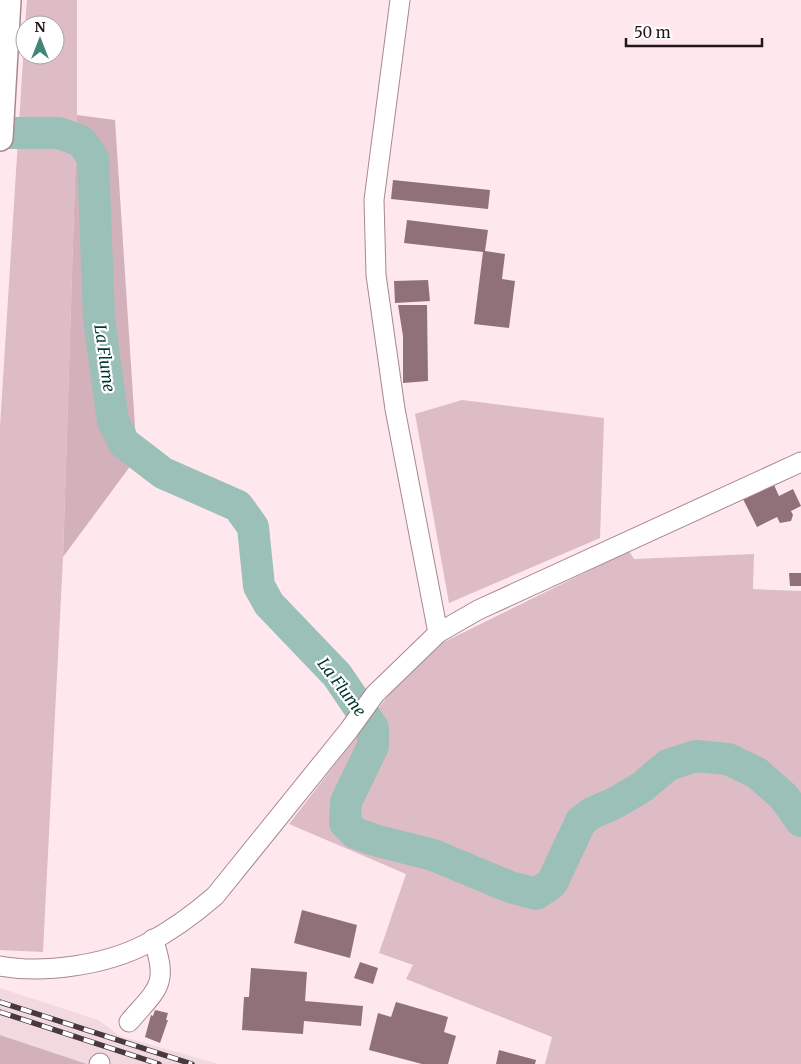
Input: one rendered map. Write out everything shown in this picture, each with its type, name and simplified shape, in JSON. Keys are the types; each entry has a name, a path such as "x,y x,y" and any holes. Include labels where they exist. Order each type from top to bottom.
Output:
{"main road":[{"path":"1,128 8,0"}],"street":[{"path":"400,0 374,200 376,275 395,409 438,633"},
{"path":"0,966 39,968 93,962 128,951 153,940 194,914 215,896 349,730 375,694 410,658 438,633 478,610 801,462"},
{"path":"129,1022 158,988 162,973 160,958 153,940"}],"shaded area":[{"path":"27,0 77,0 77,115 63,557 43,952 0,950 0,427 23,65 65,65 65,15 26,15"},
{"path":"77,115 115,120 137,457 63,557"},
{"path":"462,400 604,418 600,538 449,603 415,414"},
{"path":"629,551 634,559 754,554 753,589 801,591 801,1064 545,1064 552,1037 406,979 413,965 379,953 406,874 289,824 391,692 438,645"},
{"path":"0,988 98,1020 120,1036 219,1064 87,1064 0,1035"},
{"path":"0,1035 87,1064 0,1064"}],"building":[{"path":"393,180 490,190 488,209 391,199"},
{"path":"407,220 488,230 485,251 505,254 502,279 515,281 509,328 474,324 483,252 404,243"},
{"path":"428,280 430,301 395,303 394,281"},
{"path":"398,305 427,305 428,381 403,383 403,336"},
{"path":"774,485 779,496 793,489 801,506 791,511 793,515 791,521 780,523 777,517 757,527 743,499"},
{"path":"789,573 801,573 801,586 790,586"},
{"path":"302,910 357,925 350,958 294,943"},
{"path":"360,962 378,968 373,984 354,978"},
{"path":"251,968 307,972 305,1001 363,1006 361,1026 304,1021 303,1034 242,1030 244,997 249,997"},
{"path":"396,1002 448,1017 444,1032 456,1036 448,1064 422,1064 369,1050 378,1013 391,1017"},
{"path":"155,1010 168,1013 166,1020 168,1020 160,1043 145,1037 151,1015 153,1016"},
{"path":"499,1050 536,1060 535,1064 496,1064"}],"waterway":[{"name":"La Flume","path":"0,133 59,133 81,141 93,158 99,319 113,421 124,443 163,473 238,506 253,527 259,586 269,604 337,675 373,728 373,746 346,802 345,823 355,833 374,840 433,855 510,887 536,894 552,883 581,821 592,813 615,803 642,787 668,765 696,756 728,759 757,773 784,797 801,821"}],"railway":[{"path":"0,1002 192,1064"},
{"path":"0,1012 159,1064"}]}
